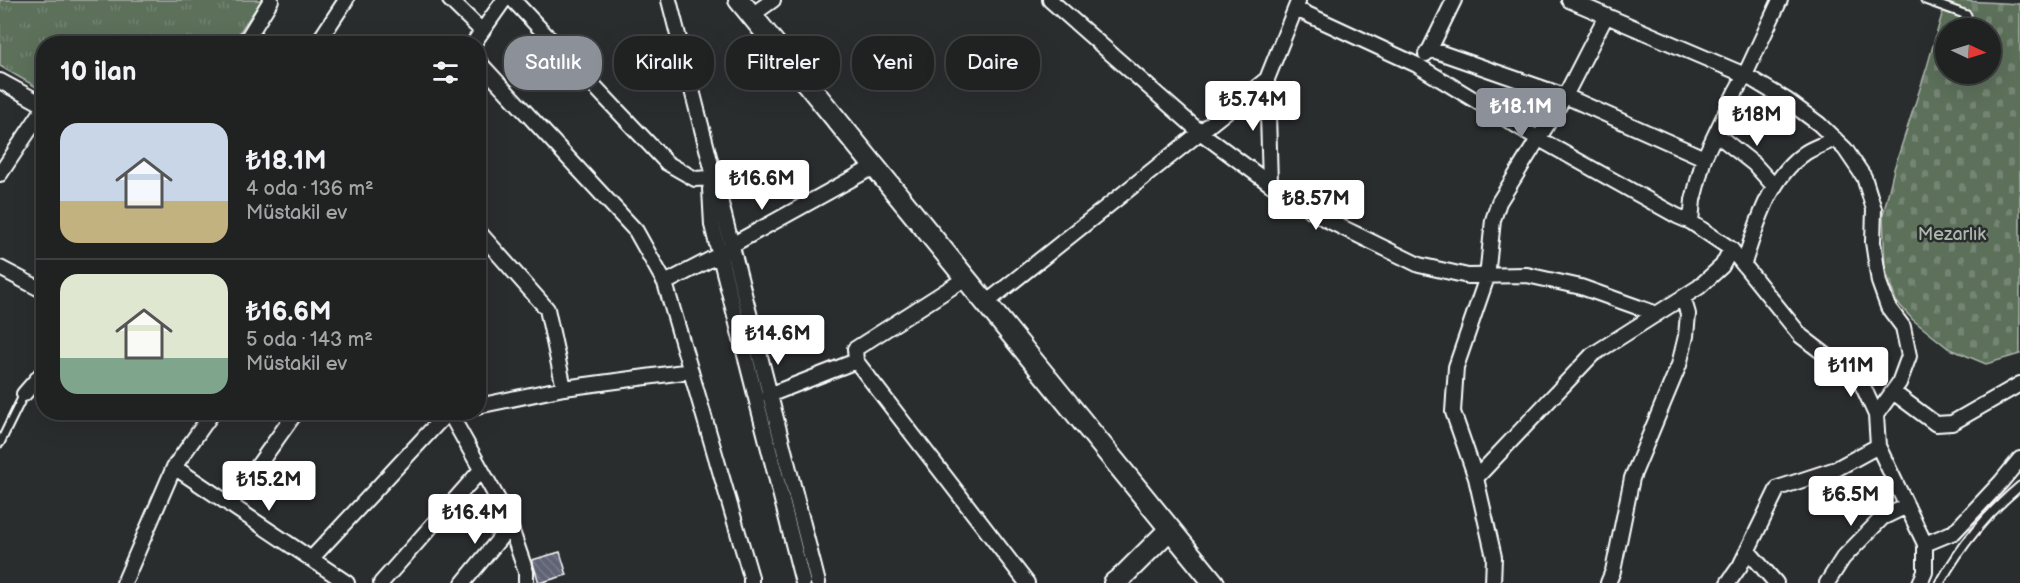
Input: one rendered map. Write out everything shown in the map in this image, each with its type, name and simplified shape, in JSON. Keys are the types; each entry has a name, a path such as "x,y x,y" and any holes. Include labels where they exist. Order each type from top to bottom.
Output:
{"street":[{"path":"249,36 271,0"},
{"path":"322,36 346,0"},
{"path":"450,0 482,31"},
{"path":"479,36 504,0"},
{"path":"513,0 667,163 695,179 709,178"},
{"path":"669,0 708,157 725,251 803,583"},
{"path":"773,0 746,8 1214,583"},
{"path":"1050,0 1200,132 1270,184 1325,219 1419,265 1444,272 1487,277 1527,275 1581,287 1657,314"},
{"path":"1417,65 1430,49 1454,0"},
{"path":"1569,0 1745,75 1788,101 1845,149 1864,177 1874,209 1874,242 1878,282 1888,307 1903,327 1909,356 1899,383 1876,415"},
{"path":"1691,222 1704,158 1780,0"},
{"path":"1270,184 1267,79 1297,4 1417,65 1539,139 1691,222 1731,249 1802,336 1861,382 1876,415 1878,446 1925,544 1925,572 1920,583"},
{"path":"1493,583 1494,556 1476,478 1453,412 1456,366 1487,277 1493,220 1499,202 1565,96 1606,16"},
{"path":"1430,49 1565,96 1704,158"},
{"path":"486,70 636,231 665,283 751,583"},
{"path":"986,303 1267,79"},
{"path":"0,81 36,102"},
{"path":"0,174 36,119"},
{"path":"1716,134 1754,164 1774,186"},
{"path":"1744,263 1774,186 1788,166 1807,151 1835,140"},
{"path":"708,157 712,225 725,251 769,394 818,583"},
{"path":"665,283 875,166"},
{"path":"486,240 547,309 564,388"},
{"path":"1476,478 1592,356 1699,287 1722,266 1731,249"},
{"path":"0,268 36,287"},
{"path":"966,278 855,349 856,361 1027,583"},
{"path":"1608,583 1613,571 1632,478 1679,365 1686,336 1688,314 1683,297"},
{"path":"769,394 856,361"},
{"path":"486,404 564,388 691,371"},
{"path":"24,394 36,380"},
{"path":"1893,392 1936,424 1953,423 2020,384"},
{"path":"124,583 174,467 207,420"},
{"path":"230,505 290,420"},
{"path":"310,559 440,420"},
{"path":"453,420 506,514 526,572 526,583"},
{"path":"1728,583 1748,551 1778,488 1836,469 1878,446"},
{"path":"1925,544 1954,532 2020,459"},
{"path":"174,467 347,583"},
{"path":"381,583 482,470"},
{"path":"1827,583 1843,558 1882,518 1907,506"},
{"path":"463,583 510,526"},
{"path":"1114,583 1170,529"},
{"path":"1748,551 1776,583"}],"lane":[{"path":"1925,0 1967,15"},
{"path":"0,442 24,394"},
{"path":"1940,583 1976,528 1995,507 2020,486"}],"green space":[{"path":"0,0 262,0 237,36 36,36 36,87 0,66"},
{"name":"Mezarlık","path":"1946,0 2020,4 2020,354 1986,364 1948,348 1913,320 1896,301 1885,268 1883,215 1894,169 1935,39 1935,84 2001,84 2001,18 1941,18"}],"building":[{"path":"560,552 567,575 539,583 532,560"}]}
